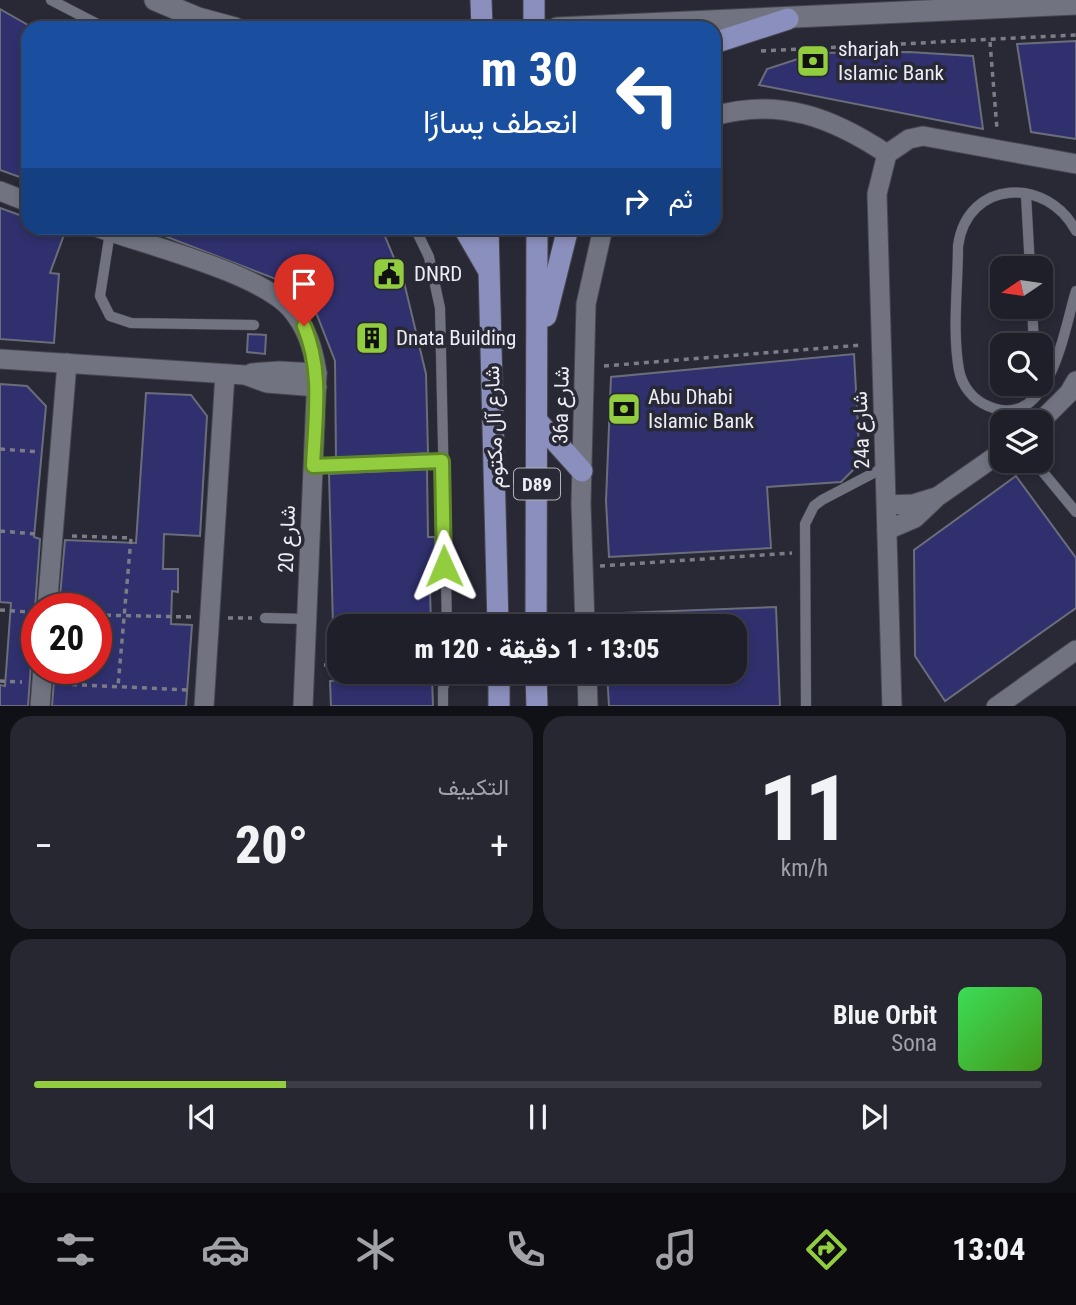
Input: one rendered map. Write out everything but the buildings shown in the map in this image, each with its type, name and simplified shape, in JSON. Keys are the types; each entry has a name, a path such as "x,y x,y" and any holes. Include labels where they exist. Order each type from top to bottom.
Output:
{"main road":[{"path":"155,0 209,21"},
{"path":"481,0 482,21"},
{"path":"534,0 534,21"},
{"path":"721,22 1006,3 1076,4"},
{"path":"721,41 788,19"},
{"path":"468,235 490,274"},
{"name":"شارع آل مكتوم","path":"488,235 498,614"},
{"name":"شارع آل مكتوم","path":"536,614 539,341 537,235"},
{"path":"539,341 566,235"},
{"path":"538,422 582,471"},
{"path":"499,684 499,706"},
{"path":"536,684 537,706"}],"street":[{"path":"721,114 768,107 802,111 834,122 887,154 897,145 923,136 1076,164"},
{"name":"24a شارع","path":"887,154 877,194 892,706"},
{"path":"0,191 21,199"},
{"name":"شارع 20","path":"119,235 253,281 290,307 304,326 313,347 317,380 303,706"},
{"name":"36a شارع","path":"584,614 582,471 586,304 601,235"},
{"path":"0,359 245,375 268,371 317,380"},
{"path":"48,593 67,363"},
{"path":"204,699 225,374"},
{"path":"1051,410 1076,381"},
{"path":"887,530 915,518 937,497 990,459"},
{"path":"887,505 913,504 937,497"},
{"path":"996,706 1076,650"},
{"path":"40,706 41,684"},
{"path":"587,684 588,706"}],"lane":[{"path":"51,0 92,21"},
{"path":"1026,194 1029,256"},
{"path":"1076,231 1059,208 1026,194 994,195 979,203 968,215 960,230 958,355 965,387 976,400 990,408 1007,410 1023,406 1037,398 1049,380 1076,291"},
{"path":"104,235 100,296 110,316 131,323 254,325"},
{"path":"418,235 429,257 440,308 447,614"},
{"path":"1037,398 1042,410"},
{"path":"313,466 442,461"},
{"path":"806,706 805,524 814,506 885,467"},
{"path":"1044,473 1076,513"},
{"path":"265,618 307,619"},
{"path":"443,706 444,684"}],"path":[{"path":"758,51 1076,35"},
{"path":"990,41 998,148"},
{"path":"584,367 881,344"},
{"path":"0,449 60,454"},
{"path":"0,531 131,538 122,616 118,686"},
{"path":"582,568 804,552"},
{"path":"0,610 21,612"},
{"path":"112,616 265,618"},
{"path":"0,681 21,678"},
{"path":"103,684 204,699"}],"place":[{"name":"sharjah Islamic Bank","path":"813,61"},
{"name":"DNRD","path":"389,274"},
{"name":"Dnata Building","path":"372,338"},
{"name":"Abu Dhabi Islamic Bank","path":"624,409"}],"route":[{"path":"304,326 313,347 317,373 313,466 442,461 444,566"}]}
